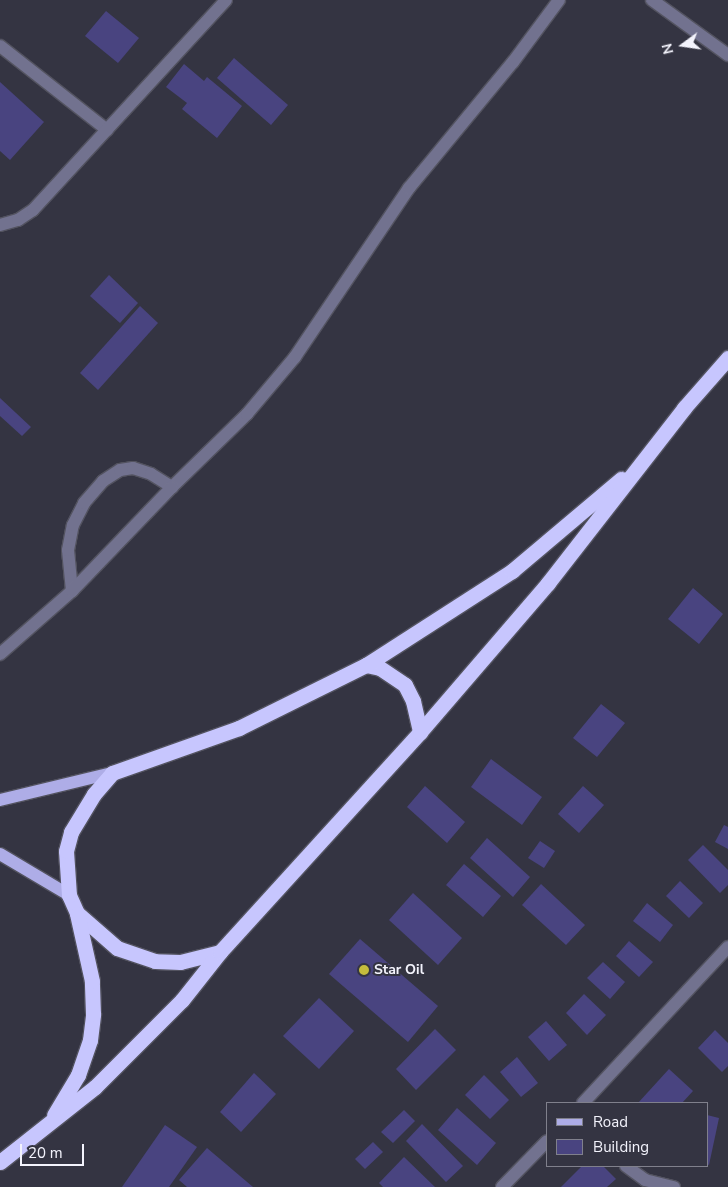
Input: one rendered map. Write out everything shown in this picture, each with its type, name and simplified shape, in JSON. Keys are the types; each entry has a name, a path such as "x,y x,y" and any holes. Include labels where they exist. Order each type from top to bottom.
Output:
{"highway":[{"path":"0,1162 95,1087 154,1030 220,952 420,732 548,583 643,460 728,358"},
{"path":"48,1125 78,1075 90,1040 94,1014 92,981 77,912 69,895 65,869 71,832 94,794 112,773 238,728 366,665 512,571 643,460"},
{"path":"366,665 380,668 405,685 413,701 420,732"},
{"path":"77,912 106,941 130,954 155,961 180,962 220,952"}],"main road":[{"path":"0,800 112,773"},
{"path":"0,854 69,895"}],"street":[{"path":"0,225 18,220 33,210 226,0"},
{"path":"0,654 72,591 172,487 247,414 295,357 409,188 513,62 559,0"},
{"path":"652,0 728,55"},
{"path":"0,46 107,130"},
{"path":"72,591 68,550 72,525 84,503 103,481 120,470 133,468 152,474 172,487"},
{"path":"583,1102 728,947"},
{"path":"502,1187 546,1142"},
{"path":"627,1167 645,1180 674,1187"}],"building":[{"path":"106,11 139,38 118,63 85,36"},
{"path":"234,58 288,105 271,125 217,78"},
{"path":"184,64 204,81 207,77 242,106 217,138 182,109 187,103 166,87"},
{"path":"0,82 44,122 10,160 0,151"},
{"path":"109,275 138,303 120,323 90,296"},
{"path":"140,306 158,323 98,390 80,373"},
{"path":"0,398 31,427 22,436 0,416"},
{"path":"693,588 723,614 699,644 668,619"},
{"path":"601,704 625,723 597,757 573,738"},
{"path":"491,759 542,797 522,825 471,787"},
{"path":"425,786 465,822 447,843 407,807"},
{"path":"583,786 604,805 579,833 558,814"},
{"path":"724,825 728,827 728,849 715,842"},
{"path":"487,838 530,877 513,897 470,858"},
{"path":"540,841 555,851 544,868 528,858"},
{"path":"703,845 728,870 728,885 720,893 688,860"},
{"path":"464,864 501,896 483,917 446,885"},
{"path":"680,881 703,903 689,918 666,896"},
{"path":"541,884 585,925 566,945 522,905"},
{"path":"413,893 462,938 438,965 389,920"},
{"path":"647,903 673,925 660,942 633,921"},
{"path":"360,939 438,1006 408,1042 329,974"},
{"path":"629,941 653,962 639,977 616,956"},
{"path":"603,962 625,982 610,999 587,978"},
{"path":"584,994 606,1015 587,1035 566,1013"},
{"path":"319,998 354,1031 319,1069 283,1036"},
{"path":"546,1021 567,1045 549,1061 528,1037"},
{"path":"435,1029 456,1050 416,1090 396,1069"},
{"path":"715,1030 728,1043 728,1066 722,1072 698,1048"},
{"path":"517,1057 538,1083 521,1097 500,1072"},
{"path":"669,1069 693,1091 683,1102 639,1102"},
{"path":"254,1073 276,1094 241,1132 220,1112"},
{"path":"484,1075 509,1100 490,1119 465,1095"},
{"path":"457,1108 496,1143 477,1165 438,1130"},
{"path":"404,1110 415,1121 393,1143 381,1132"},
{"path":"708,1115 719,1118 708,1164"},
{"path":"422,1124 463,1166 446,1182 406,1141"},
{"path":"165,1125 197,1147 169,1187 122,1187"},
{"path":"373,1142 383,1152 365,1169 355,1159"},
{"path":"207,1148 253,1187 187,1187 179,1180"},
{"path":"404,1157 435,1187 383,1187 379,1183"},
{"path":"581,1167 604,1167 616,1179 607,1187 561,1187"}],"place":[{"name":"Star Oil","path":"364,970"}]}
